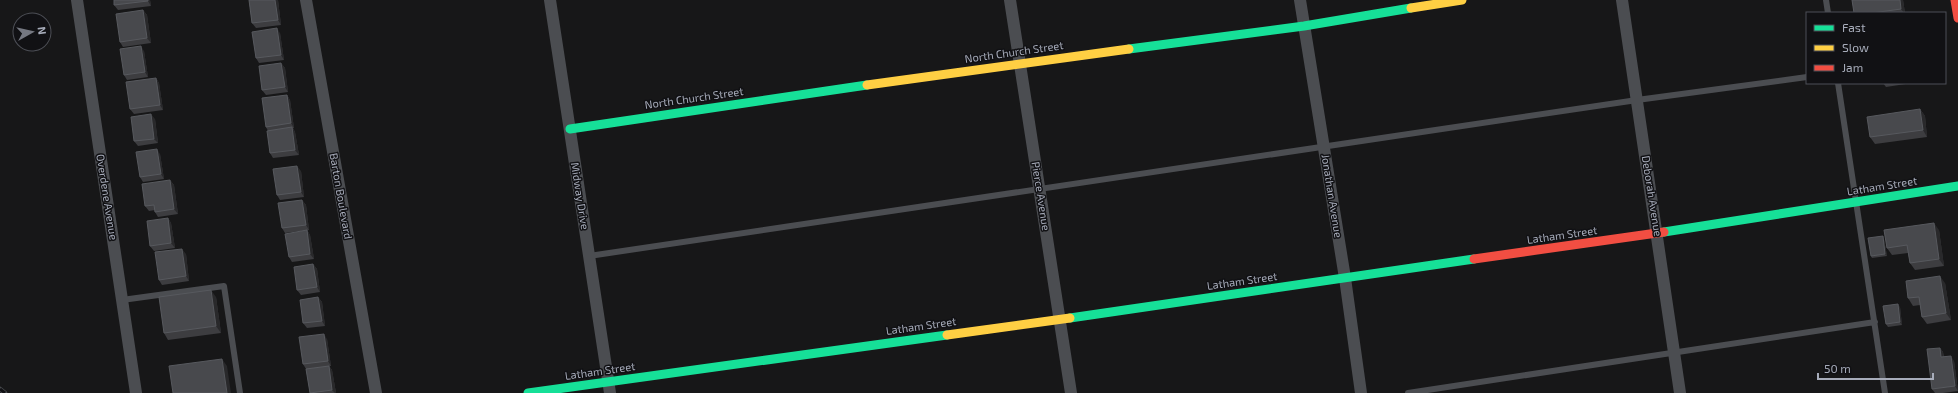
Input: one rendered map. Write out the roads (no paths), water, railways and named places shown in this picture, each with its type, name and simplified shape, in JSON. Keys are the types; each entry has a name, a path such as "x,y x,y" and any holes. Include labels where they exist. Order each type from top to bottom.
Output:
{"street":[{"name":"Overdene Avenue","path":"77,0 136,393"},
{"name":"Barton Boulevard","path":"306,0 376,393"},
{"name":"Midway Drive","path":"550,0 609,387"},
{"name":"Pierce Avenue","path":"1010,0 1071,393"},
{"name":"Jonathan Avenue","path":"1300,0 1345,278 1361,393"},
{"name":"North Church Street","path":"570,128 1020,63 1304,26 1462,0"},
{"name":"Deborah Avenue","path":"1622,0 1680,393"},
{"path":"1955,0 1958,18"},
{"name":"Latham Street","path":"528,393 609,387 1060,319 1657,233 1958,186"}],"lane":[{"path":"1826,0 1828,12"},
{"path":"589,256 1637,100 1806,77"},
{"path":"1838,84 1885,393"},
{"path":"122,300 224,286 240,393"},
{"path":"1408,393 1875,322"}],"railway":[{"path":"0,389 5,393"}]}
